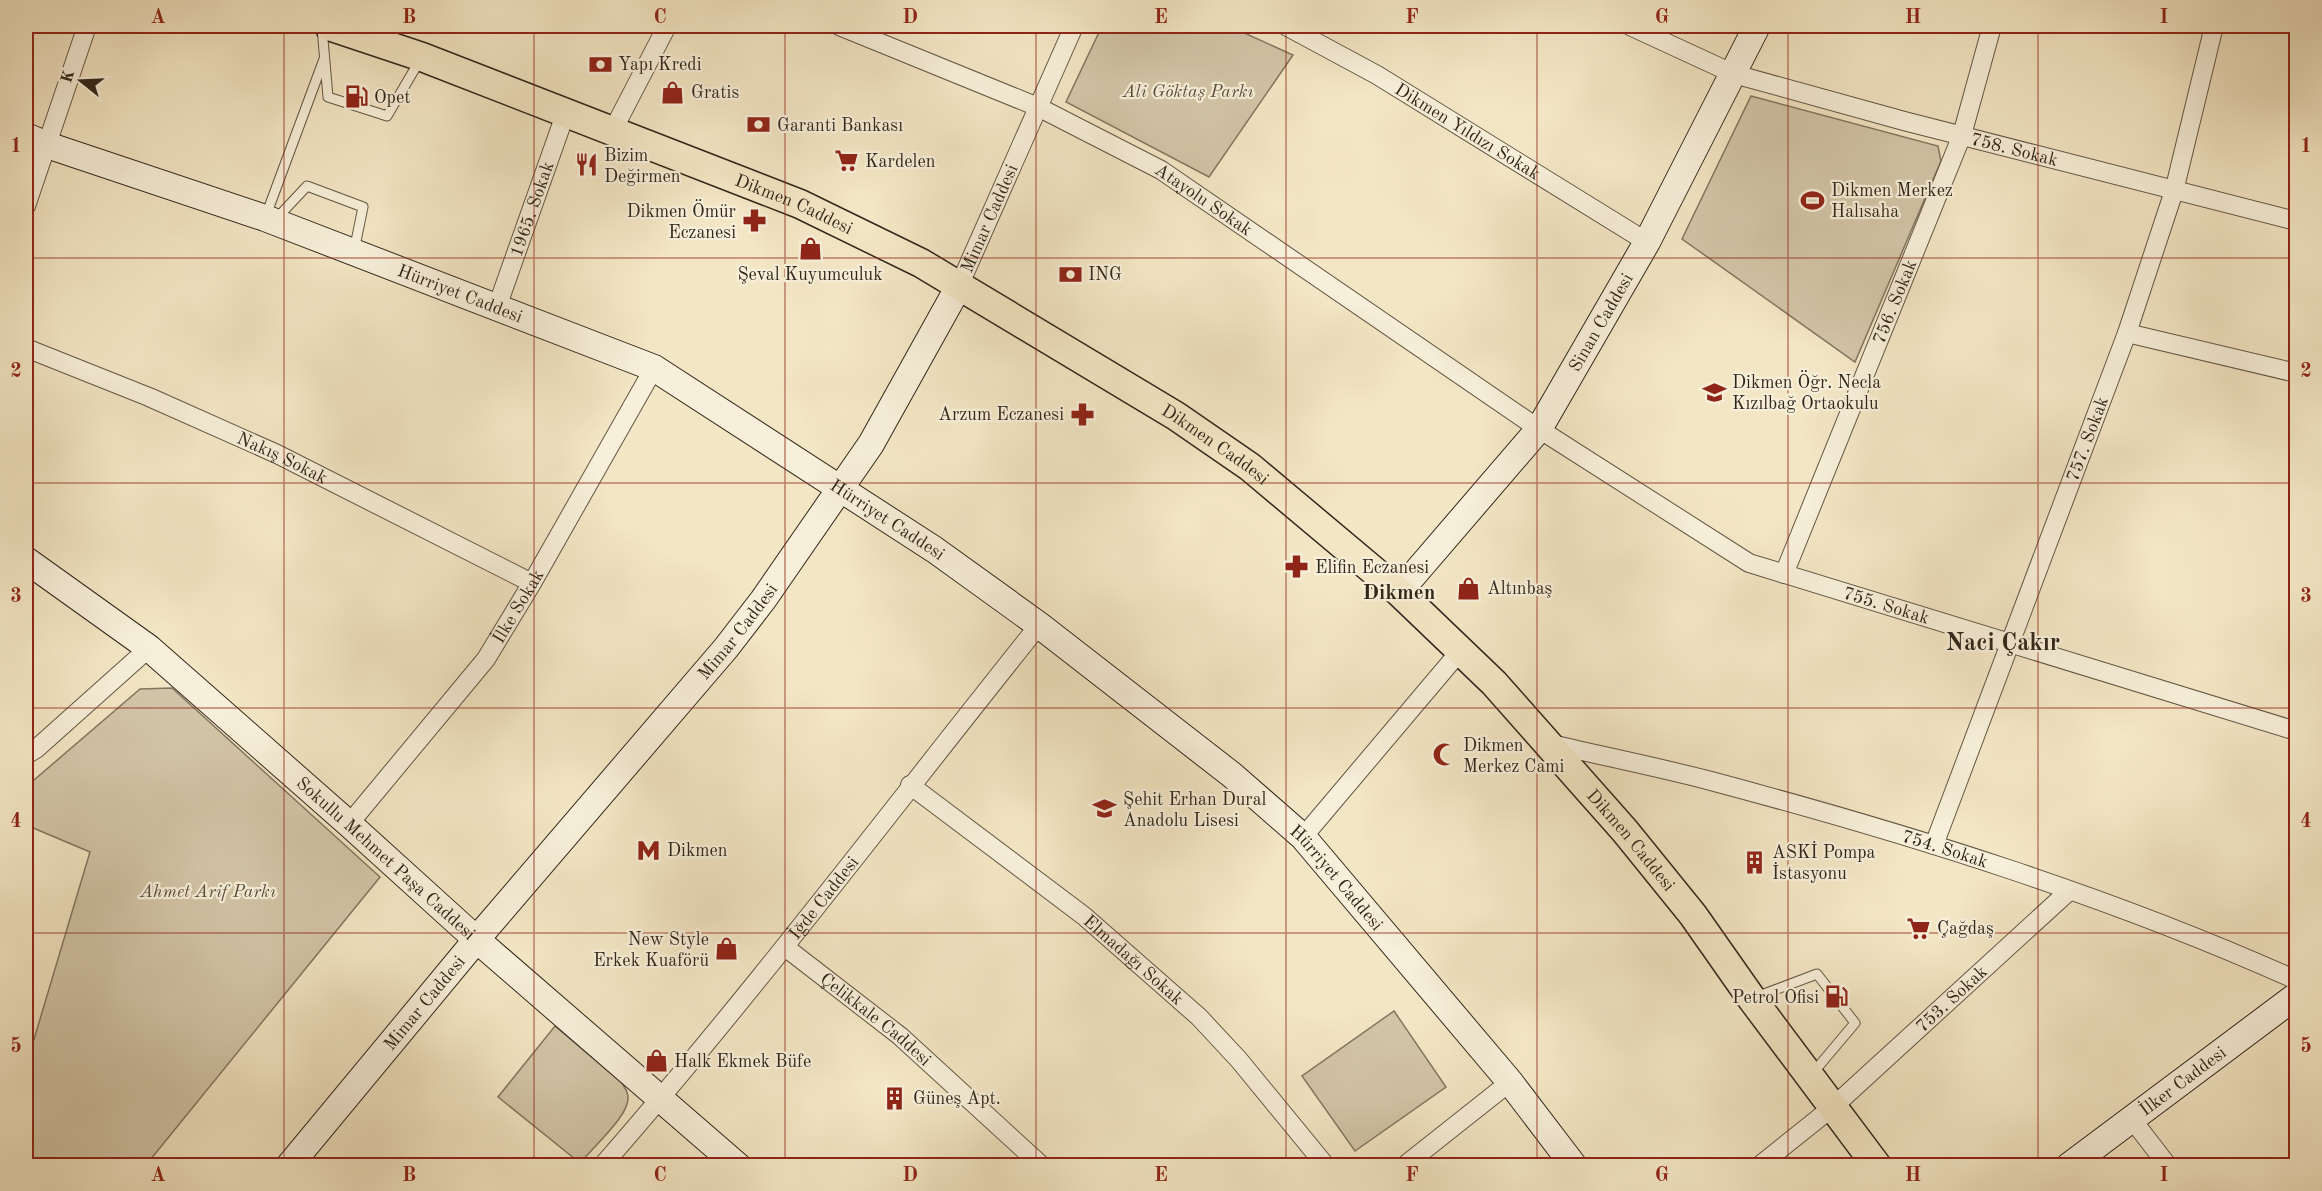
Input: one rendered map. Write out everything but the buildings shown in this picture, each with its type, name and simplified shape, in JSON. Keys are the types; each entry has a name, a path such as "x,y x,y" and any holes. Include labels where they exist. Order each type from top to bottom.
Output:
{"main road":[{"name":"Dikmen Caddesi","path":"329,26 422,57 800,204 921,263 1176,416 1250,467 1399,592 1494,683 1625,831 1692,915 1877,1166"},
{"name":"Sinan Caddesi","path":"1399,592 1539,429 1647,242 1757,26"},
{"name":"Hürriyet Caddesi","path":"36,141 354,251 654,368 935,550 1039,626 1232,775 1303,837 1510,1082 1574,1166"},
{"name":"Mimar Caddesi","path":"290,1166 477,940 726,648 841,490 900,396 959,286"},
{"name":"Sokullu Mehmet Paşa Caddesi","path":"26,560 149,648 477,940 738,1166"},
{"name":"İlker Caddesi","path":"2069,1166 2296,996"}],"street":[{"path":"26,206 36,141 87,26"},
{"path":"613,130 667,26"},
{"name":"Atayolu Sokak","path":"839,26 1038,107 1161,170 1539,429"},
{"name":"Mimar Caddesi","path":"959,286 1074,26"},
{"name":"Dikmen Yıldızı Sokak","path":"1286,26 1377,75 1647,242"},
{"name":"758. Sokak","path":"1630,26 1734,74 2174,191 2296,221"},
{"name":"756. Sokak","path":"1784,574 1962,135 1992,26"},
{"name":"757. Sokak","path":"1934,845 2012,644 2127,333 2174,191 2214,26"},
{"name":"1965. Sokak","path":"497,307 566,112"},
{"path":"2127,333 2296,373"},
{"name":"Nakış Sokak","path":"26,348 277,454 532,583"},
{"name":"İlke Sokak","path":"349,824 486,658 532,583 654,368"},
{"name":"755. Sokak","path":"1539,429 1749,563 2296,731"},
{"name":"İğde Caddesi","path":"602,1166 785,947 910,785 1039,626"},
{"path":"26,755 36,749 149,648"},
{"path":"1303,837 1461,650"},
{"name":"754. Sokak","path":"1547,743 1710,781 1934,845 2214,943 2296,980"},
{"name":"Elmadağı Sokak","path":"910,785 1084,916 1199,1017 1239,1060 1326,1166"},
{"name":"753. Sokak","path":"1759,1166 1834,1106 2069,891"},
{"name":"Çelikkale Caddesi","path":"785,947 900,1036 1042,1166"},
{"path":"1404,1166 1510,1082"},
{"path":"2131,1118 2168,1166"}],"lane":[{"path":"321,26 328,97 387,116 422,57"},
{"path":"269,220 324,57"},
{"path":"269,220 307,186 363,207 354,251"},
{"path":"1752,999 1817,974 1855,1023 1810,1076"}],"green space":[{"name":"Ali Göktaş Parkı","path":"1102,26 1229,26 1293,55 1209,177 1066,102"},
{"name":"Dikmen Merkez Halısaha","path":"1751,96 1938,146 1941,161 1855,362 1682,239"},
{"name":"Ahmet Arif Parkı","path":"172,688 380,877 146,1165 26,1165 26,1066 90,852 26,825 27,786 140,689"},
{"path":"1394,1011 1446,1087 1355,1151 1302,1076"},
{"path":"555,1026 621,1082 628,1095 627,1104 620,1118 580,1163 498,1097"}],"place":[{"name":"Yapı Kredi","path":"600,64"},
{"name":"Gratis","path":"673,92"},
{"name":"Opet","path":"356,97"},
{"name":"Garanti Bankası","path":"759,125"},
{"name":"Kardelen","path":"847,161"},
{"name":"Bizim Değirmen","path":"586,165"},
{"name":"Dikmen Merkez Halısaha","path":"1813,200"},
{"name":"Dikmen Ömür Eczanesi","path":"754,221"},
{"name":"Şeval Kuyumculuk","path":"810,248"},
{"name":"ING","path":"1070,274"},
{"name":"Dikmen Öğr. Necla Kızılbağ Ortaokulu","path":"1714,392"},
{"name":"Arzum Eczanesi","path":"1082,414"},
{"name":"Elifin Eczanesi","path":"1297,567"},
{"name":"Altınbaş","path":"1469,588"},
{"name":"Dikmen Merkez Cami","path":"1445,755"},
{"name":"Şehit Erhan Dural Anadolu Lisesi","path":"1105,809"},
{"name":"Dikmen","path":"649,850"},
{"name":"ASKİ Pompa İstasyonu","path":"1754,862"},
{"name":"Çağdaş","path":"1919,928"},
{"name":"New Style Erkek Kuaförü","path":"727,949"},
{"name":"Petrol Ofisi","path":"1837,997"},
{"name":"Halk Ekmek Büfe","path":"656,1061"},
{"name":"Güneş Apt.","path":"895,1098"}],"district":[{"name":"Dikmen","path":"1399,592"},
{"name":"Naci Çakır","path":"2003,642"}]}
